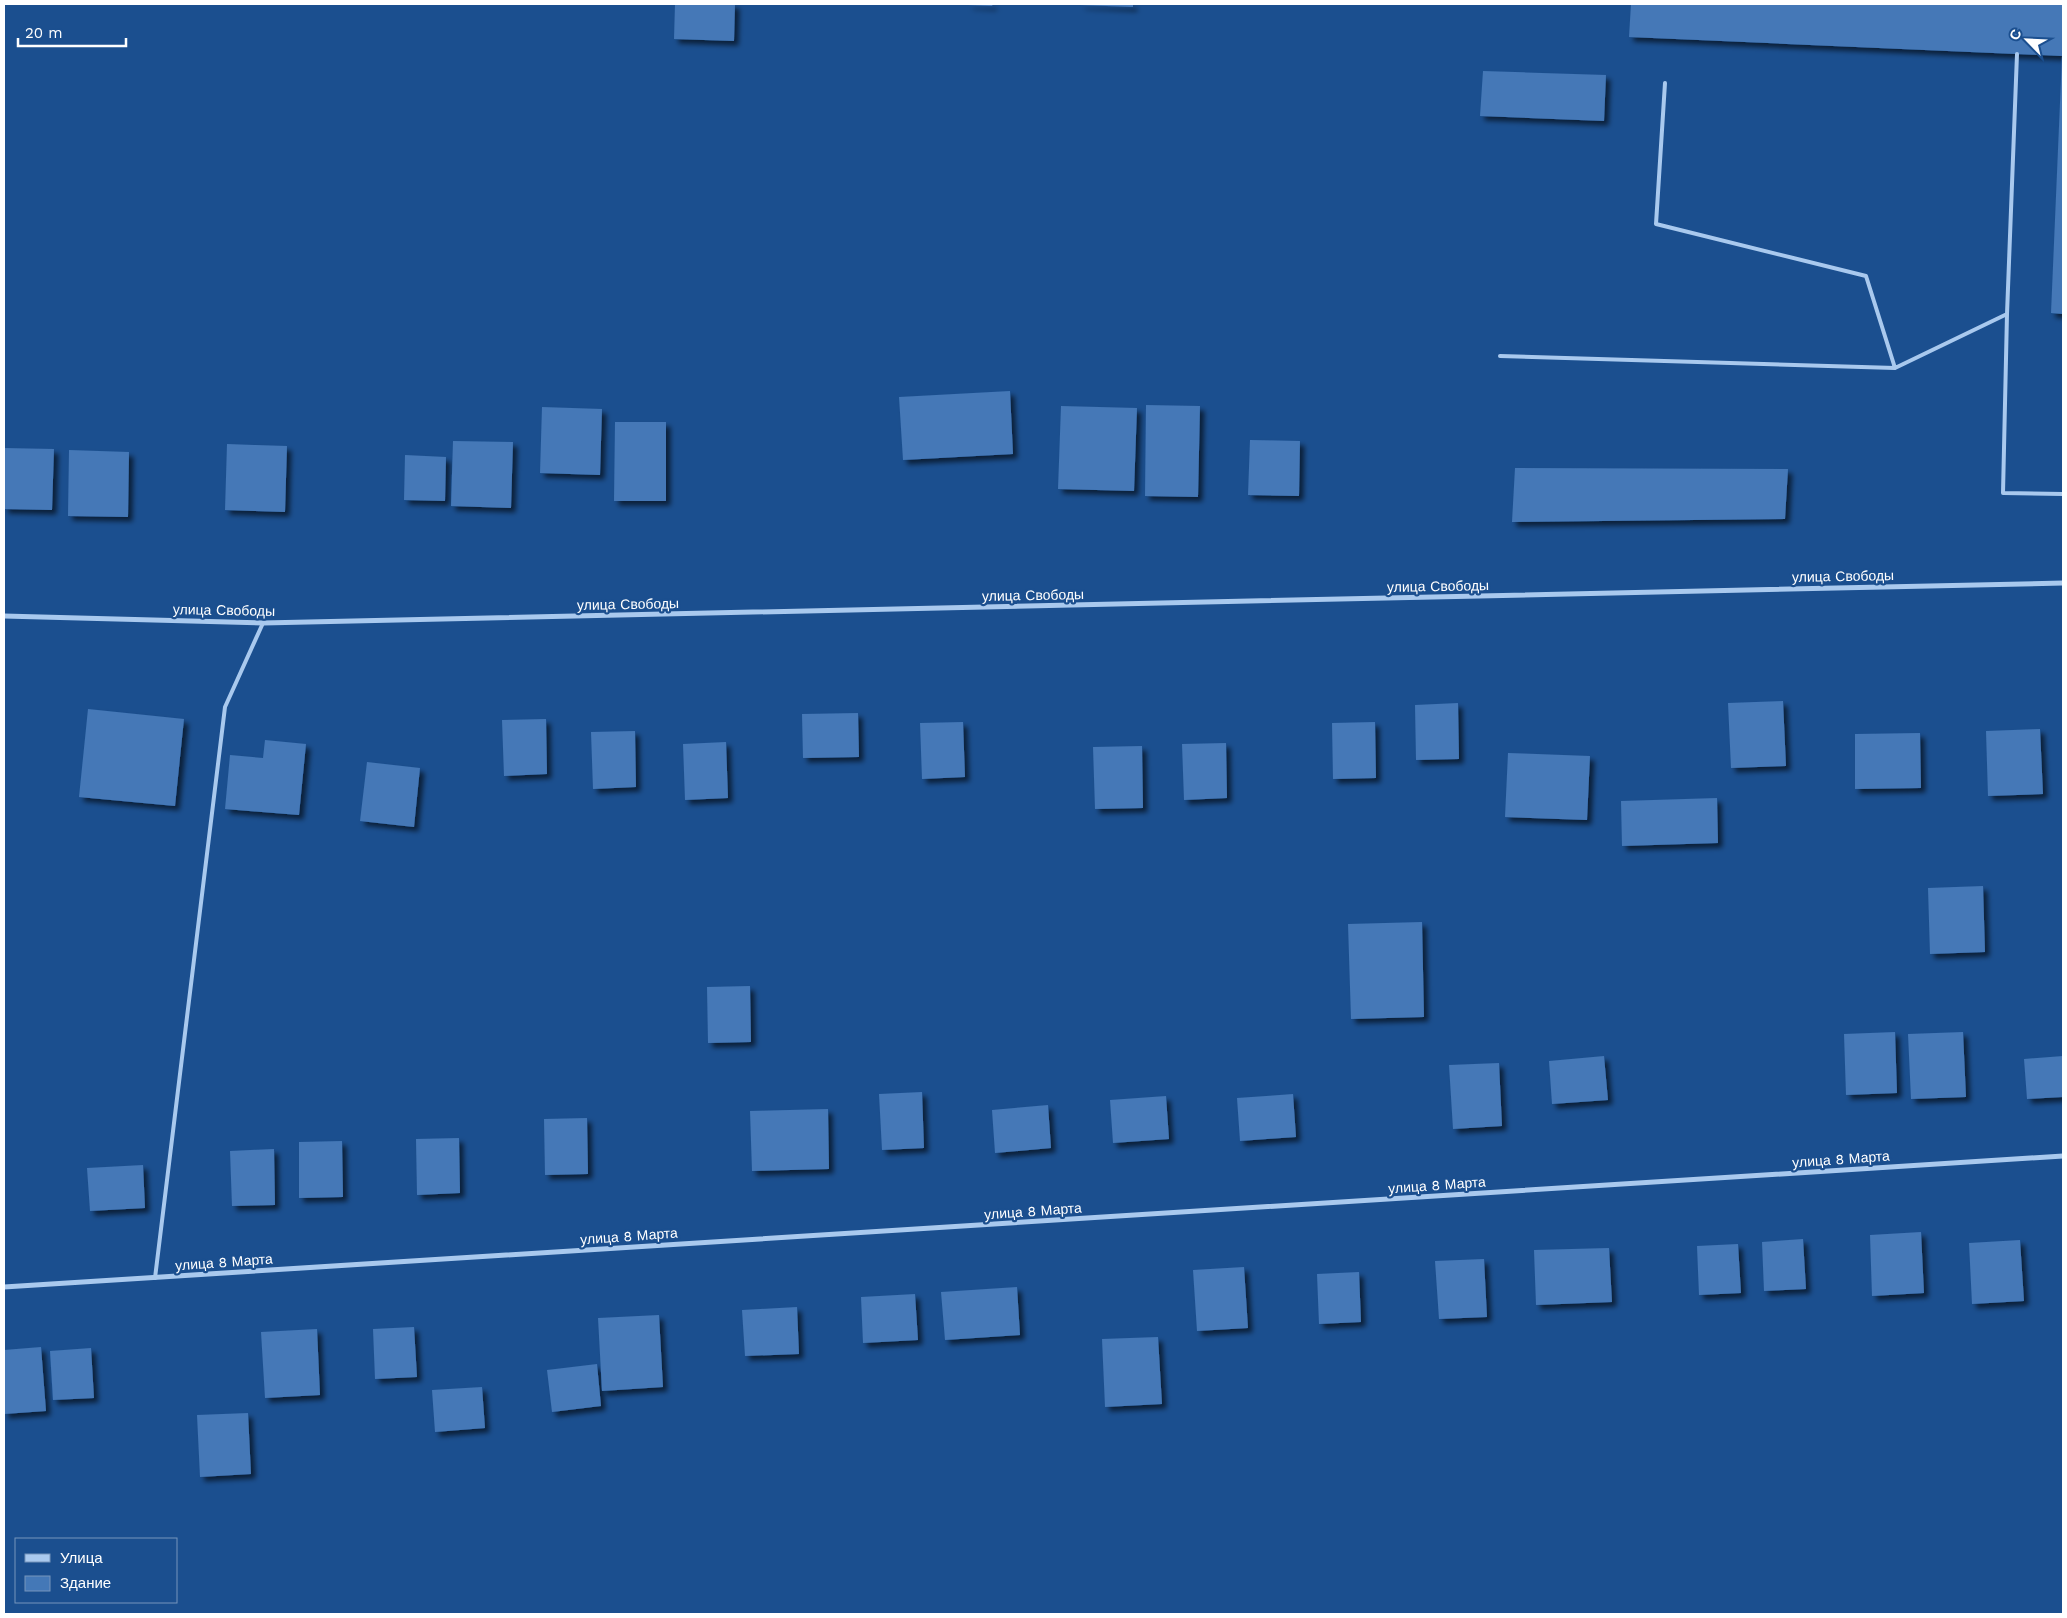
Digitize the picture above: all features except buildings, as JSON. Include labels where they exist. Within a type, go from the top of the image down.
[{"type":"street","name":"улица Свободы","points":[[4,616],[263,623],[2063,583]]},
{"type":"street","name":"улица 8 Марта","points":[[4,1287],[2063,1156]]},
{"type":"lane","points":[[2017,54],[2002,494],[2063,494]]},
{"type":"lane","points":[[1665,83],[1656,224],[1866,276],[1895,368]]},
{"type":"lane","points":[[1500,356],[1895,368],[2007,314]]},
{"type":"lane","points":[[155,1278],[225,707],[263,623]]}]
